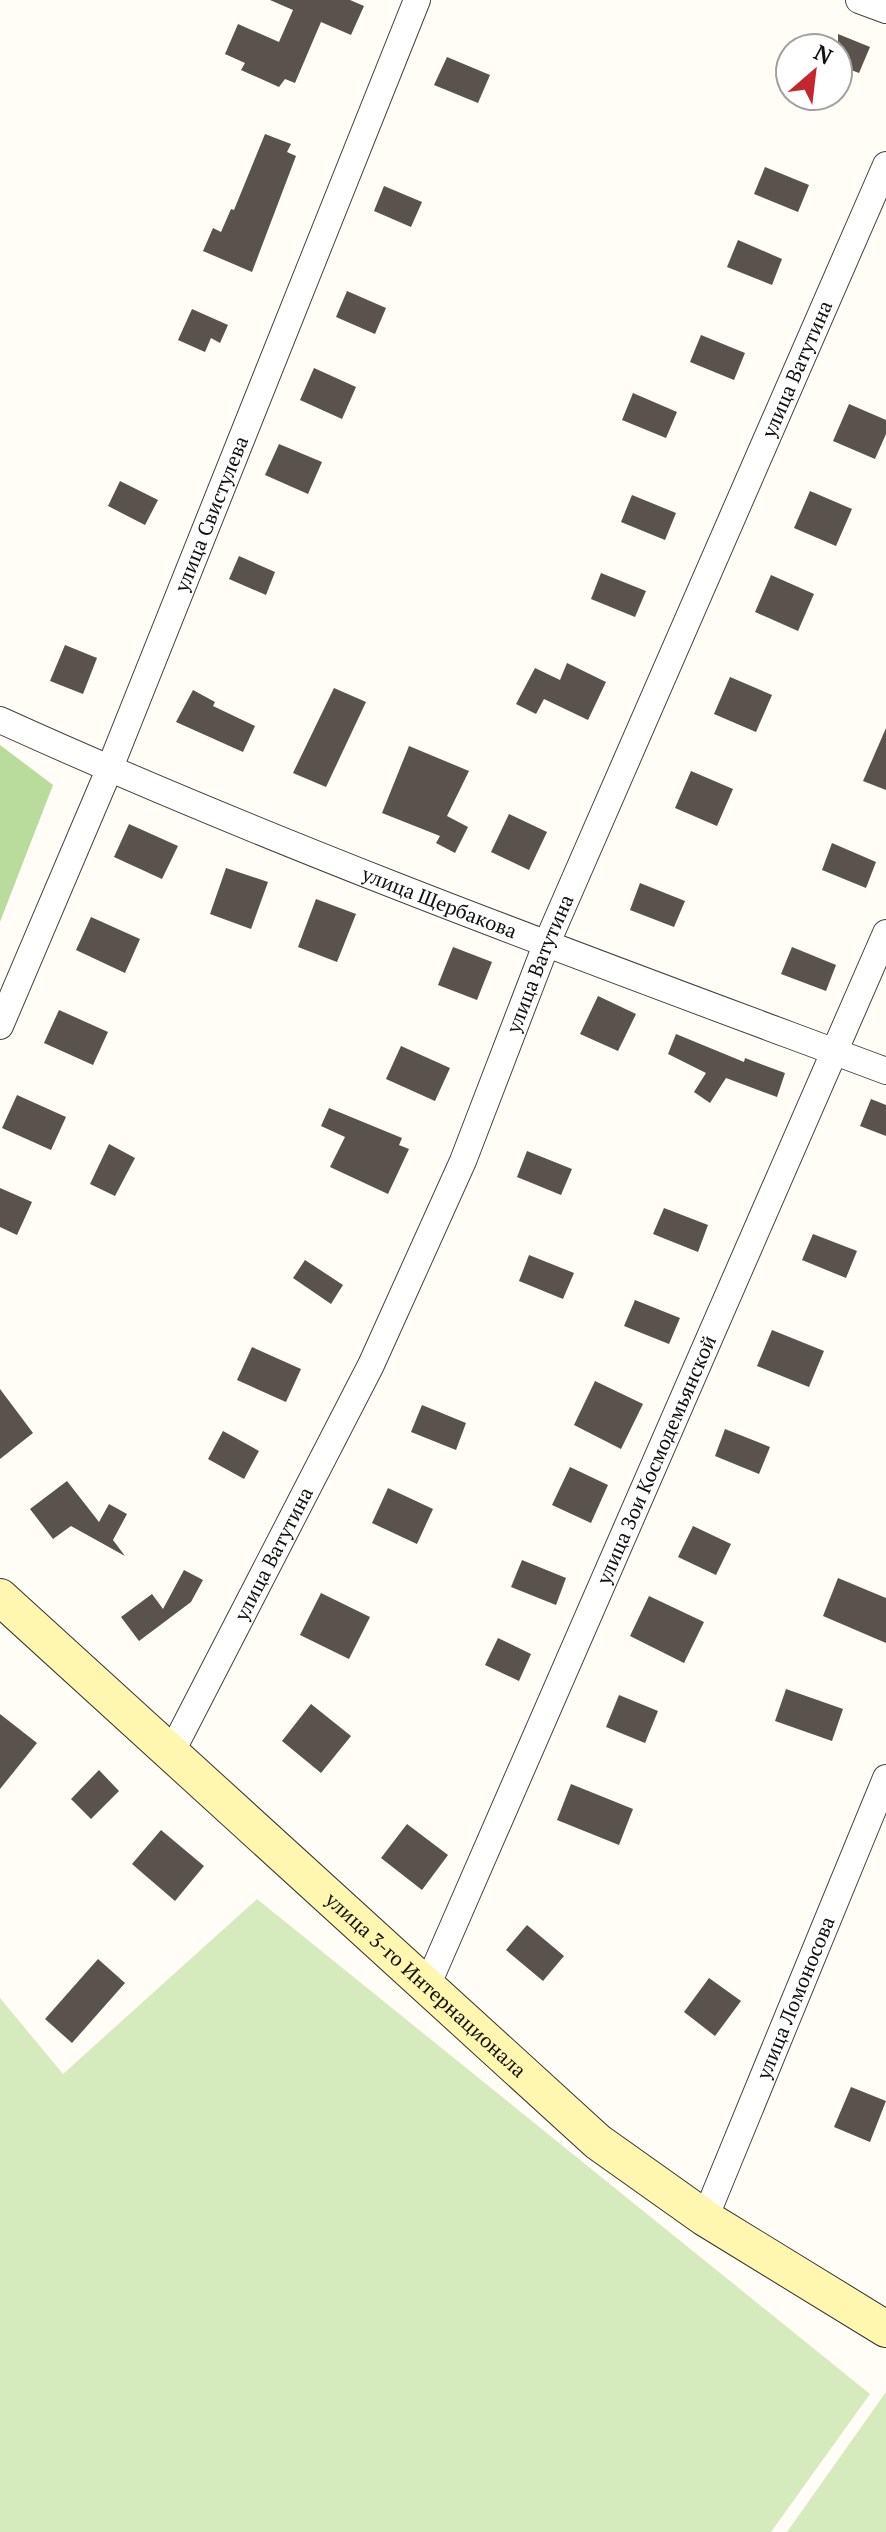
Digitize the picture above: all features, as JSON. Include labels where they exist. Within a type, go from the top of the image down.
[{"type":"main road","name":"улица 3-го Интернационала","points":[[0,1597],[598,2142],[705,2218],[886,2329]]},
{"type":"street","name":"улица Свистулева","points":[[0,1026],[109,770],[417,0]]},
{"type":"street","points":[[859,0],[886,10]]},
{"type":"street","name":"улица Ватутина","points":[[171,1753],[371,1365],[463,1161],[546,945],[886,165]]},
{"type":"street","name":"улица Щербакова","points":[[0,720],[109,770],[546,945],[886,1071]]},
{"type":"street","name":"улица Зои Космодемьянской","points":[[427,1986],[886,933]]},
{"type":"street","name":"улица Ломоносова","points":[[705,2218],[886,1778]]},
{"type":"green space","points":[[0,745],[53,785],[0,922]]},
{"type":"green space","points":[[257,1899],[870,2394],[771,2532],[0,2532],[0,1998],[63,2074]]},
{"type":"green space","points":[[886,2392],[886,2532],[787,2532]]},
{"type":"building","points":[[270,0],[350,0],[364,6],[351,35],[321,22],[295,83],[285,79],[279,87],[241,70],[245,63],[225,54],[238,24],[279,42],[293,10]]},
{"type":"building","points":[[854,40],[870,47],[859,73],[854,71]]},
{"type":"building","points":[[447,57],[490,75],[478,103],[434,85]]},
{"type":"building","points":[[265,134],[291,144],[287,152],[296,156],[252,272],[203,251],[213,228],[221,232],[231,209],[234,210]]},
{"type":"building","points":[[765,167],[809,185],[798,212],[754,194]]},
{"type":"building","points":[[384,186],[422,202],[411,227],[374,211]]},
{"type":"building","points":[[738,240],[782,259],[772,285],[727,267]]},
{"type":"building","points":[[347,291],[386,308],[375,334],[336,317]]},
{"type":"building","points":[[192,309],[228,325],[220,343],[211,338],[205,352],[178,340]]},
{"type":"building","points":[[701,335],[745,353],[734,380],[690,362]]},
{"type":"building","points":[[314,368],[356,387],[342,419],[300,400]]},
{"type":"building","points":[[633,393],[677,412],[666,438],[622,420]]},
{"type":"building","points":[[849,404],[886,420],[886,434],[875,459],[833,441]]},
{"type":"building","points":[[279,444],[322,462],[308,494],[265,475]]},
{"type":"building","points":[[120,481],[158,500],[145,525],[108,506]]},
{"type":"building","points":[[810,491],[852,509],[836,546],[794,528]]},
{"type":"building","points":[[632,495],[676,513],[665,540],[621,522]]},
{"type":"building","points":[[239,556],[275,572],[266,595],[229,579]]},
{"type":"building","points":[[601,573],[646,591],[635,617],[591,599]]},
{"type":"building","points":[[771,575],[814,594],[798,631],[755,612]]},
{"type":"building","points":[[65,645],[97,658],[83,694],[50,681]]},
{"type":"building","points":[[567,663],[606,682],[588,720],[544,699],[536,714],[516,704],[535,668],[560,680]]},
{"type":"building","points":[[730,677],[772,695],[756,732],[714,714]]},
{"type":"building","points":[[334,688],[366,702],[326,787],[293,773]]},
{"type":"building","points":[[193,690],[215,702],[213,706],[255,726],[243,752],[176,722]]},
{"type":"building","points":[[886,728],[886,790],[863,781]]},
{"type":"building","points":[[409,746],[469,771],[447,816],[468,827],[455,853],[436,843],[440,836],[382,813]]},
{"type":"building","points":[[691,771],[733,789],[717,826],[675,808]]},
{"type":"building","points":[[509,814],[547,832],[529,870],[491,852]]},
{"type":"building","points":[[129,824],[178,846],[162,879],[114,857]]},
{"type":"building","points":[[832,843],[876,862],[866,888],[822,870]]},
{"type":"building","points":[[226,868],[268,882],[251,929],[210,914]]},
{"type":"building","points":[[640,883],[685,901],[674,927],[630,910]]},
{"type":"building","points":[[316,899],[356,914],[337,962],[298,947]]},
{"type":"building","points":[[91,917],[140,939],[125,973],[76,950]]},
{"type":"building","points":[[453,947],[492,962],[477,1000],[438,985]]},
{"type":"building","points":[[792,947],[836,965],[826,991],[781,974]]},
{"type":"building","points":[[598,996],[636,1014],[618,1051],[580,1034]]},
{"type":"building","points":[[59,1010],[108,1032],[93,1065],[44,1043]]},
{"type":"building","points":[[676,1034],[744,1062],[745,1058],[785,1073],[777,1097],[726,1078],[710,1103],[694,1092],[706,1073],[668,1054]]},
{"type":"building","points":[[401,1046],[450,1068],[435,1101],[386,1079]]},
{"type":"building","points":[[17,1095],[66,1117],[51,1150],[2,1128]]},
{"type":"building","points":[[871,1099],[886,1105],[886,1136],[860,1126]]},
{"type":"building","points":[[329,1108],[402,1138],[399,1145],[409,1149],[388,1194],[330,1167],[345,1137],[321,1126]]},
{"type":"building","points":[[109,1144],[135,1158],[115,1196],[90,1184]]},
{"type":"building","points":[[527,1151],[572,1169],[561,1195],[517,1177]]},
{"type":"building","points":[[0,1188],[32,1202],[17,1235],[0,1227]]},
{"type":"building","points":[[664,1208],[708,1225],[698,1252],[653,1234]]},
{"type":"building","points":[[813,1234],[857,1251],[846,1278],[802,1260]]},
{"type":"building","points":[[529,1255],[574,1273],[563,1299],[519,1281]]},
{"type":"building","points":[[305,1260],[343,1285],[331,1304],[293,1278]]},
{"type":"building","points":[[635,1300],[680,1318],[669,1344],[624,1326]]},
{"type":"building","points":[[772,1330],[824,1351],[809,1387],[757,1366]]},
{"type":"building","points":[[252,1347],[301,1369],[286,1402],[237,1380]]},
{"type":"building","points":[[595,1381],[643,1404],[621,1449],[574,1425]]},
{"type":"building","points":[[0,1389],[33,1433],[0,1459]]},
{"type":"building","points":[[422,1405],[466,1423],[456,1450],[411,1432]]},
{"type":"building","points":[[725,1429],[770,1447],[759,1474],[715,1456]]},
{"type":"building","points":[[223,1431],[259,1451],[244,1479],[208,1459]]},
{"type":"building","points":[[570,1467],[608,1485],[591,1523],[552,1505]]},
{"type":"building","points":[[67,1481],[99,1522],[109,1504],[127,1514],[113,1540],[125,1556],[71,1526],[53,1539],[30,1509]]},
{"type":"building","points":[[388,1488],[433,1509],[417,1544],[372,1523]]},
{"type":"building","points":[[693,1526],[731,1544],[716,1575],[678,1557]]},
{"type":"building","points":[[522,1560],[566,1578],[556,1605],[511,1587]]},
{"type":"building","points":[[184,1570],[203,1580],[191,1602],[139,1641],[121,1617],[152,1594],[163,1609]]},
{"type":"building","points":[[838,1578],[886,1598],[886,1643],[823,1616]]},
{"type":"building","points":[[321,1593],[370,1617],[349,1659],[300,1635]]},
{"type":"building","points":[[649,1596],[704,1622],[684,1663],[630,1636]]},
{"type":"building","points":[[498,1638],[531,1654],[519,1681],[485,1665]]},
{"type":"building","points":[[786,1689],[843,1709],[832,1741],[775,1721]]},
{"type":"building","points":[[619,1695],[658,1711],[645,1743],[606,1727]]},
{"type":"building","points":[[311,1704],[351,1736],[321,1773],[282,1741]]},
{"type":"building","points":[[0,1714],[37,1743],[0,1789]]},
{"type":"building","points":[[99,1770],[119,1791],[91,1819],[71,1799]]},
{"type":"building","points":[[571,1784],[633,1809],[619,1845],[557,1820]]},
{"type":"building","points":[[407,1824],[448,1855],[422,1890],[381,1858]]},
{"type":"building","points":[[161,1830],[204,1866],[175,1901],[132,1864]]},
{"type":"building","points":[[527,1925],[564,1956],[543,1981],[506,1950]]},
{"type":"building","points":[[98,1959],[125,1983],[72,2043],[45,2019]]},
{"type":"building","points":[[709,1978],[741,2001],[715,2036],[684,2012]]},
{"type":"building","points":[[851,2087],[886,2101],[870,2142],[834,2127]]}]
